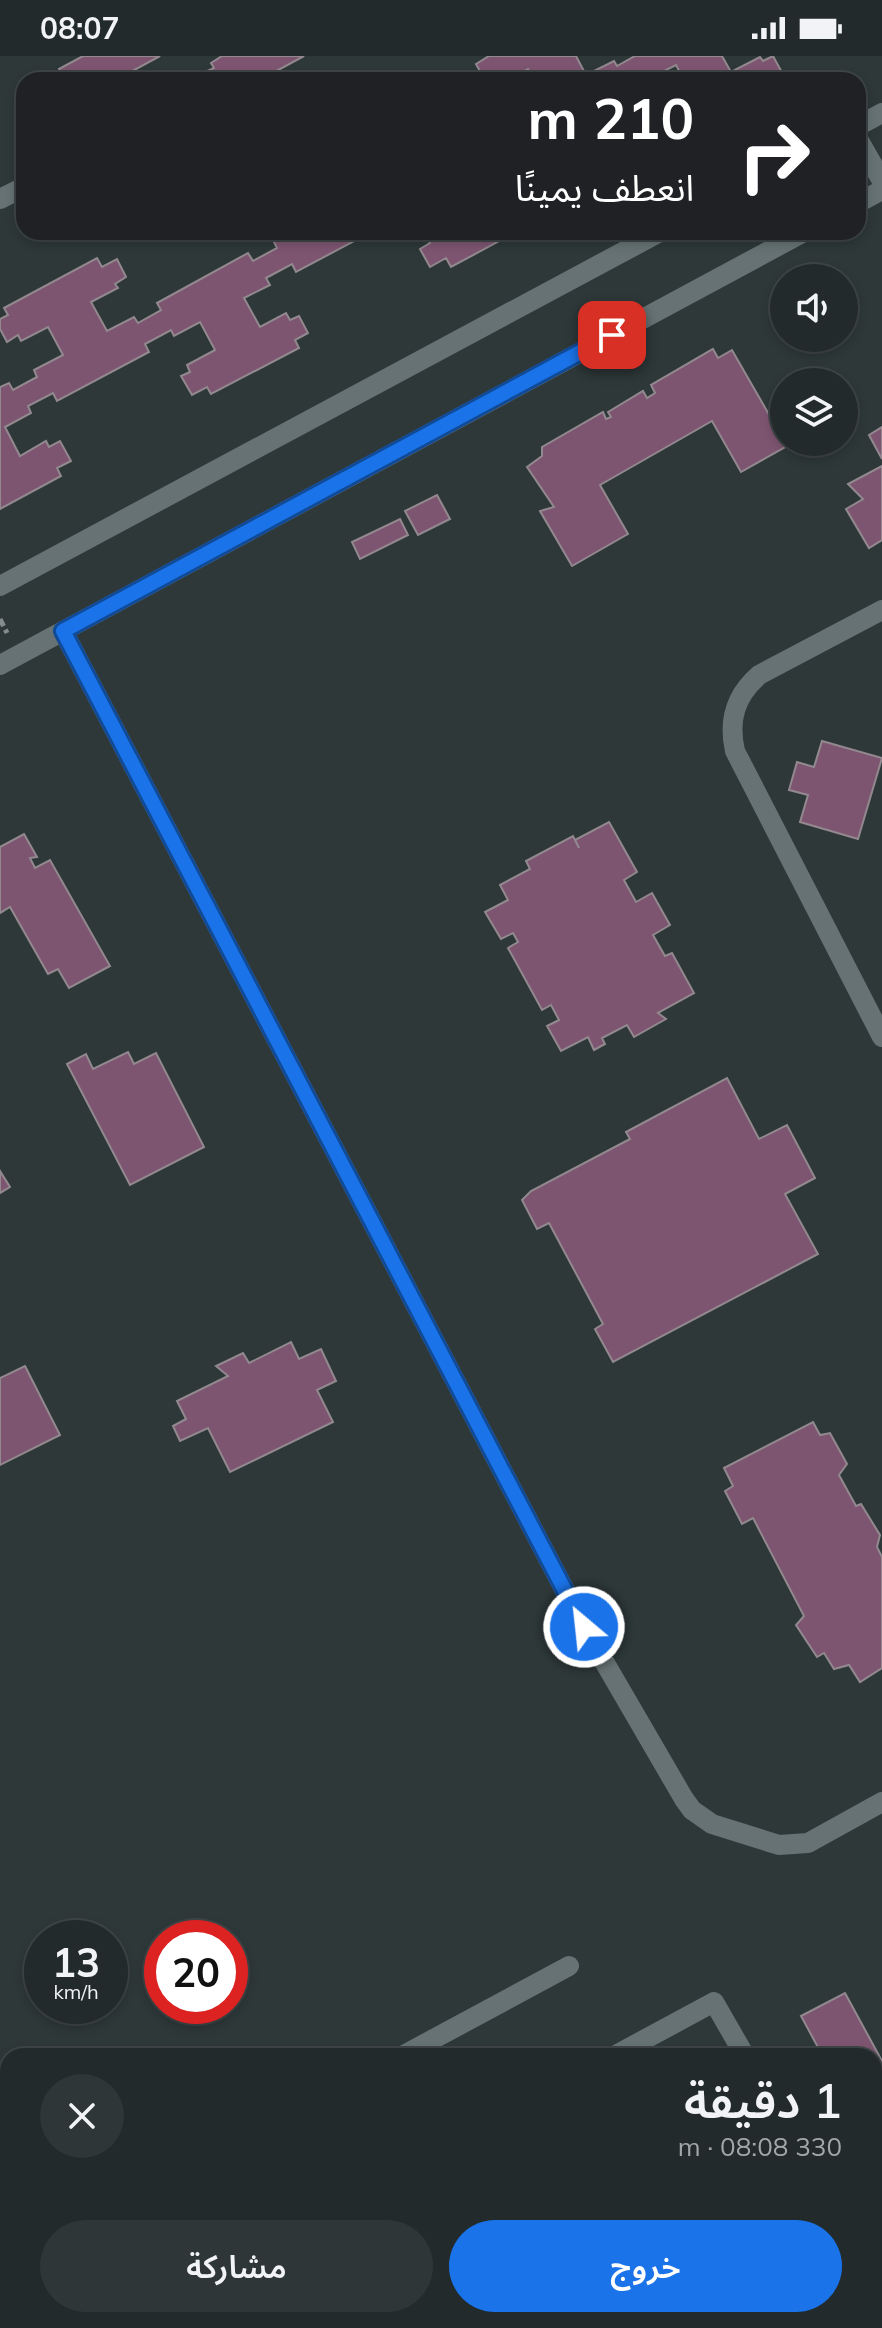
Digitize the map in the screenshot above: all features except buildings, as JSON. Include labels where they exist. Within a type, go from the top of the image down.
[{"type":"lane","points":[[866,153],[882,181]]},
{"type":"lane","points":[[0,586],[645,240]]},
{"type":"lane","points":[[0,665],[789,240]]},
{"type":"lane","points":[[882,610],[759,675],[746,686],[737,702],[731,735],[735,751],[882,1037]]},
{"type":"lane","points":[[63,631],[584,1627],[684,1799],[692,1810],[712,1824],[779,1845],[808,1843],[882,1802]]},
{"type":"lane","points":[[417,2048],[569,1966]]},
{"type":"lane","points":[[629,2048],[714,2002],[740,2048]]},
{"type":"route","points":[[584,1627],[63,631],[612,335]]}]
